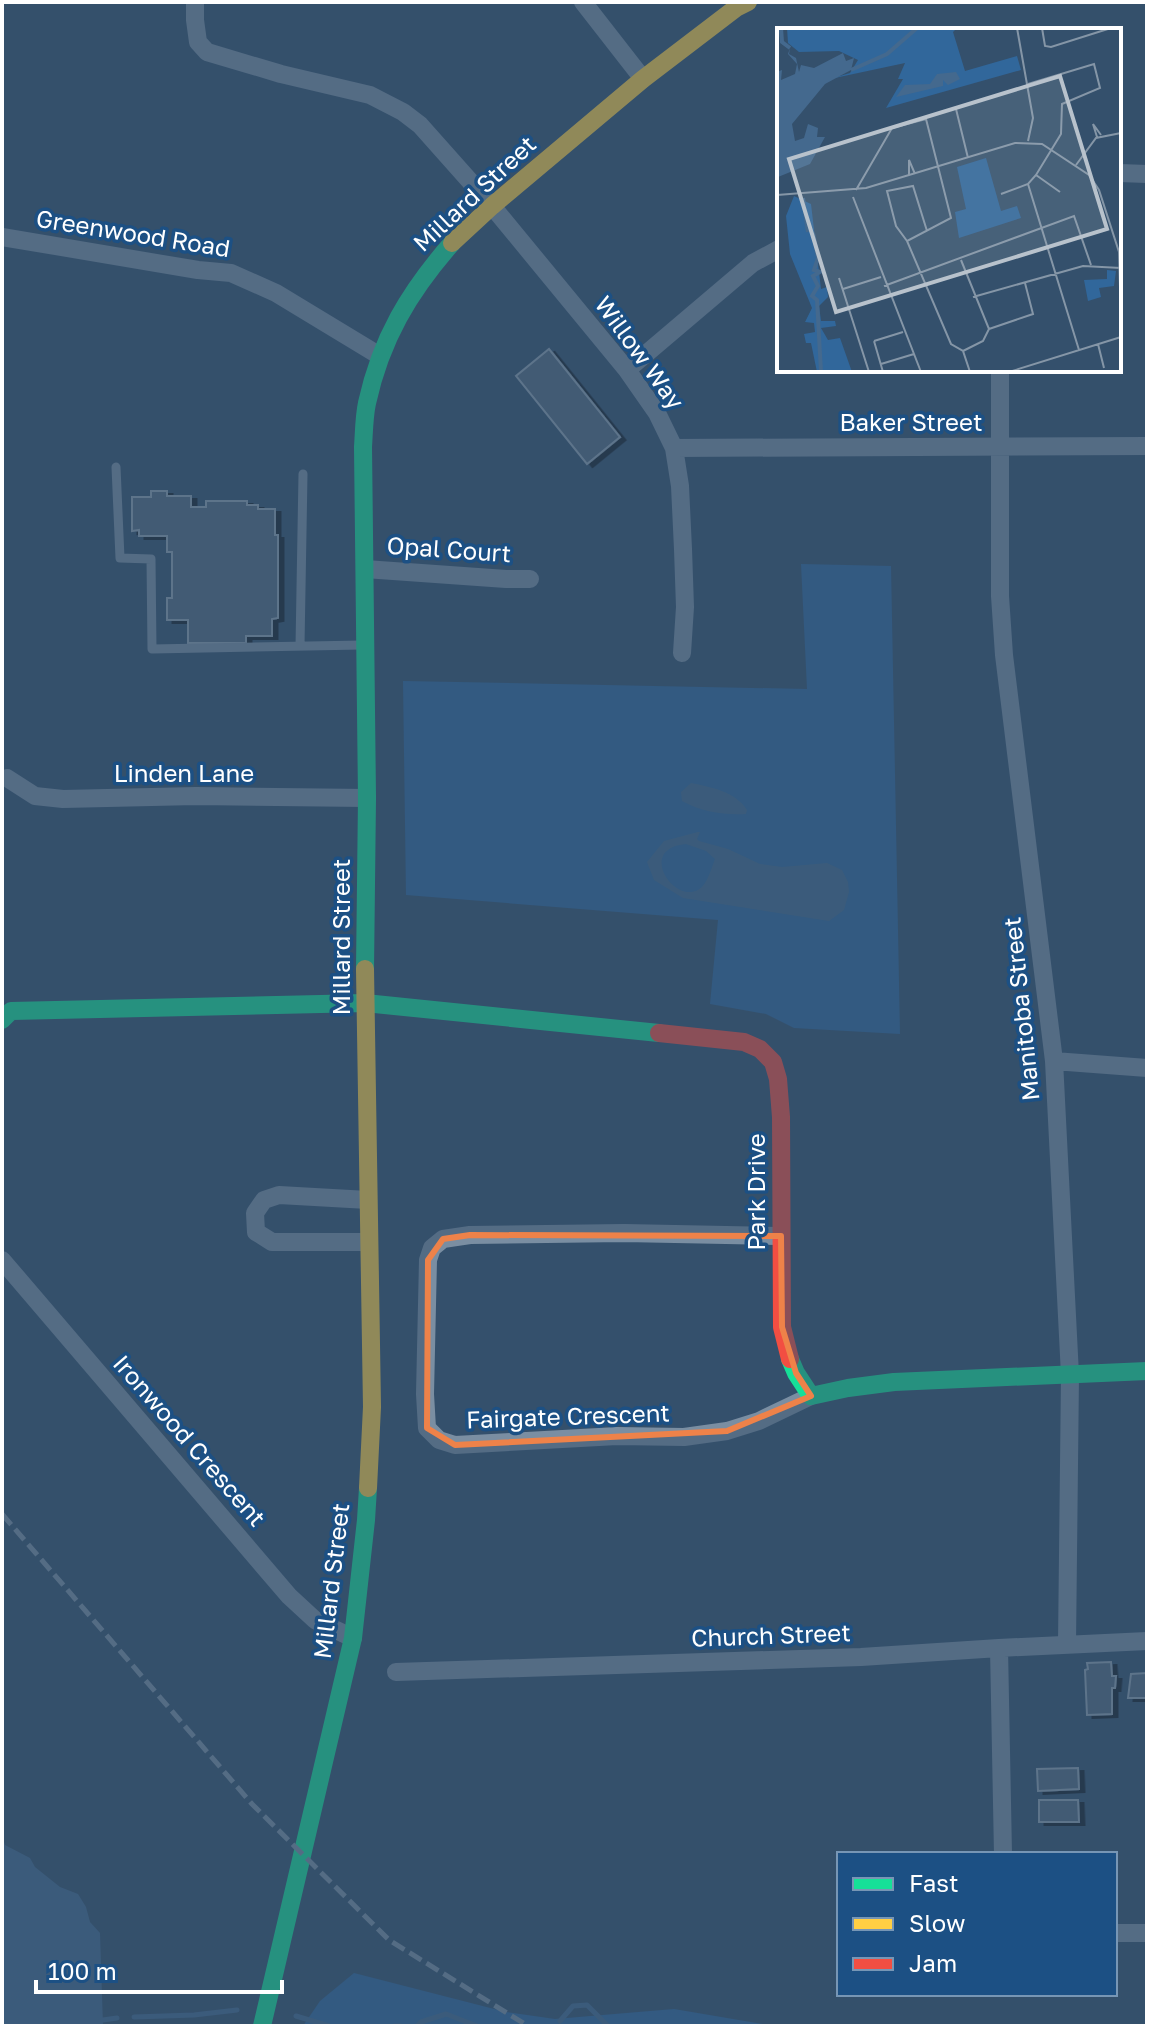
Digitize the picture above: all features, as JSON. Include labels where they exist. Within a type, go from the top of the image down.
[{"type":"street","name":"Willow Way","points":[[195,2],[198,42],[207,52],[370,95],[403,112],[420,125],[492,206],[627,370],[657,413],[674,448],[680,486],[683,549],[685,607],[682,653]]},
{"type":"street","points":[[583,2],[643,79]]},
{"type":"street","name":"Millard Street","points":[[262,2026],[353,1638],[366,1520],[371,1434],[365,1003],[367,798],[363,447],[366,406],[380,356],[406,302],[458,236],[643,79],[748,2]]},
{"type":"street","points":[[1121,173],[1147,174]]},
{"type":"street","name":"Greenwood Road","points":[[2,237],[231,273],[276,293],[380,356]]},
{"type":"street","points":[[627,370],[753,263],[777,250]]},
{"type":"street","name":"Manitoba Street","points":[[1000,372],[1000,596],[1004,655],[1054,1061],[1070,1375],[1067,1644]]},
{"type":"street","name":"Baker Street","points":[[674,448],[1147,446]]},
{"type":"street","name":"Opal Court","points":[[365,569],[530,579]]},
{"type":"street","name":"Linden Lane","points":[[7,778],[35,796],[63,799],[196,796],[367,798]]},
{"type":"street","points":[[2,1020],[11,1011],[365,1003]]},
{"type":"street","name":"Park Drive","points":[[365,1003],[744,1042],[760,1049],[773,1062],[778,1079],[782,1327],[787,1352],[811,1396]]},
{"type":"street","points":[[1054,1061],[1147,1068]]},
{"type":"street","points":[[368,1200],[279,1195],[264,1200],[255,1213],[256,1232],[272,1242],[369,1242]]},
{"type":"street","name":"Fairgate Crescent","points":[[781,1236],[624,1233],[470,1235],[443,1239],[432,1248],[428,1260],[427,1428],[439,1440],[455,1445],[617,1436],[684,1437],[727,1431],[759,1421],[811,1396]]},
{"type":"street","name":"Ironwood Crescent","points":[[2,1260],[289,1596],[315,1620],[353,1638]]},
{"type":"street","points":[[811,1396],[894,1382],[1147,1371]]},
{"type":"street","name":"Church Street","points":[[396,1672],[861,1657],[1147,1641]]},
{"type":"street","points":[[999,1648],[1003,1852]]},
{"type":"street","points":[[1117,1933],[1147,1933]]},
{"type":"lane","points":[[116,467],[120,558],[151,559],[152,649],[365,645]]},
{"type":"lane","points":[[300,646],[303,474]]},
{"type":"highlighted area","points":[[470,1235],[781,1236],[782,1327],[796,1373],[811,1396],[727,1431],[455,1445],[427,1428],[428,1260],[443,1239]]},
{"type":"shaded area","points":[[801,564],[891,566],[900,1034],[794,1028],[766,1014],[710,1004],[718,920],[406,895],[403,681],[807,689]]},
{"type":"shaded area","points":[[691,783],[730,795],[742,804],[747,810],[746,814],[713,812],[682,801],[681,792]]},
{"type":"shaded area","points":[[700,832],[699,841],[728,849],[760,864],[782,867],[827,863],[842,870],[848,882],[849,892],[844,910],[829,921],[683,898],[654,880],[647,862],[664,841]],"holes":[[[686,844],[706,851],[715,859],[705,883],[696,891],[685,892],[667,878],[662,867],[663,857],[670,848]]]},
{"type":"shaded area","points":[[2,1836],[5,1845],[30,1858],[35,1867],[60,1887],[78,1894],[90,1922],[100,1933],[103,2026],[2,2026]]},
{"type":"shaded area","points":[[354,1973],[506,2012],[555,2019],[674,2009],[775,2026],[303,2026],[320,2001]]},
{"type":"building","points":[[549,349],[620,437],[587,464],[516,376]]},
{"type":"building","points":[[151,491],[167,491],[167,496],[191,496],[191,507],[206,507],[206,501],[247,501],[247,505],[258,505],[258,509],[275,509],[278,618],[272,619],[272,636],[246,636],[246,643],[188,643],[188,620],[167,620],[167,598],[172,598],[172,552],[167,552],[167,536],[139,536],[139,530],[132,531],[132,497],[151,497]]},
{"type":"building","points":[[1111,1662],[1112,1676],[1116,1676],[1115,1688],[1112,1688],[1112,1714],[1087,1715],[1087,1663]]},
{"type":"building","points":[[1147,1673],[1147,1698],[1128,1698],[1131,1674]]},
{"type":"building","points":[[1078,1768],[1079,1789],[1038,1791],[1037,1769]]},
{"type":"building","points":[[1039,1800],[1078,1800],[1079,1822],[1039,1822]]},
{"type":"waterway","points":[[560,2021],[573,2006],[587,2005],[608,2026]]},
{"type":"waterway","points":[[134,2017],[237,2010]]},
{"type":"waterway","points":[[417,2026],[446,2014],[477,2026]]},
{"type":"waterway","points":[[296,2016],[329,2026]]},
{"type":"waterway","points":[[103,2020],[117,2018]]},
{"type":"waterway","points":[[394,2026],[401,2026]]},
{"type":"railway","points":[[2,1514],[252,1804],[389,1940],[528,2026]]},
{"type":"traffic: fast","points":[[365,969],[365,414],[380,358],[399,317],[452,243]]},
{"type":"traffic: fast","points":[[2,1020],[11,1011],[365,1003],[659,1033]]},
{"type":"traffic: fast","points":[[790,1359],[811,1396],[894,1382],[1147,1371]]},
{"type":"traffic: fast","points":[[262,2026],[353,1638],[368,1488]]},
{"type":"traffic: slow","points":[[452,243],[643,79],[748,2]]},
{"type":"traffic: slow","points":[[365,969],[372,1407],[368,1488]]},
{"type":"traffic: jam","points":[[659,1033],[744,1042],[760,1049],[773,1062],[778,1079],[781,1117],[782,1327],[790,1359]]}]
